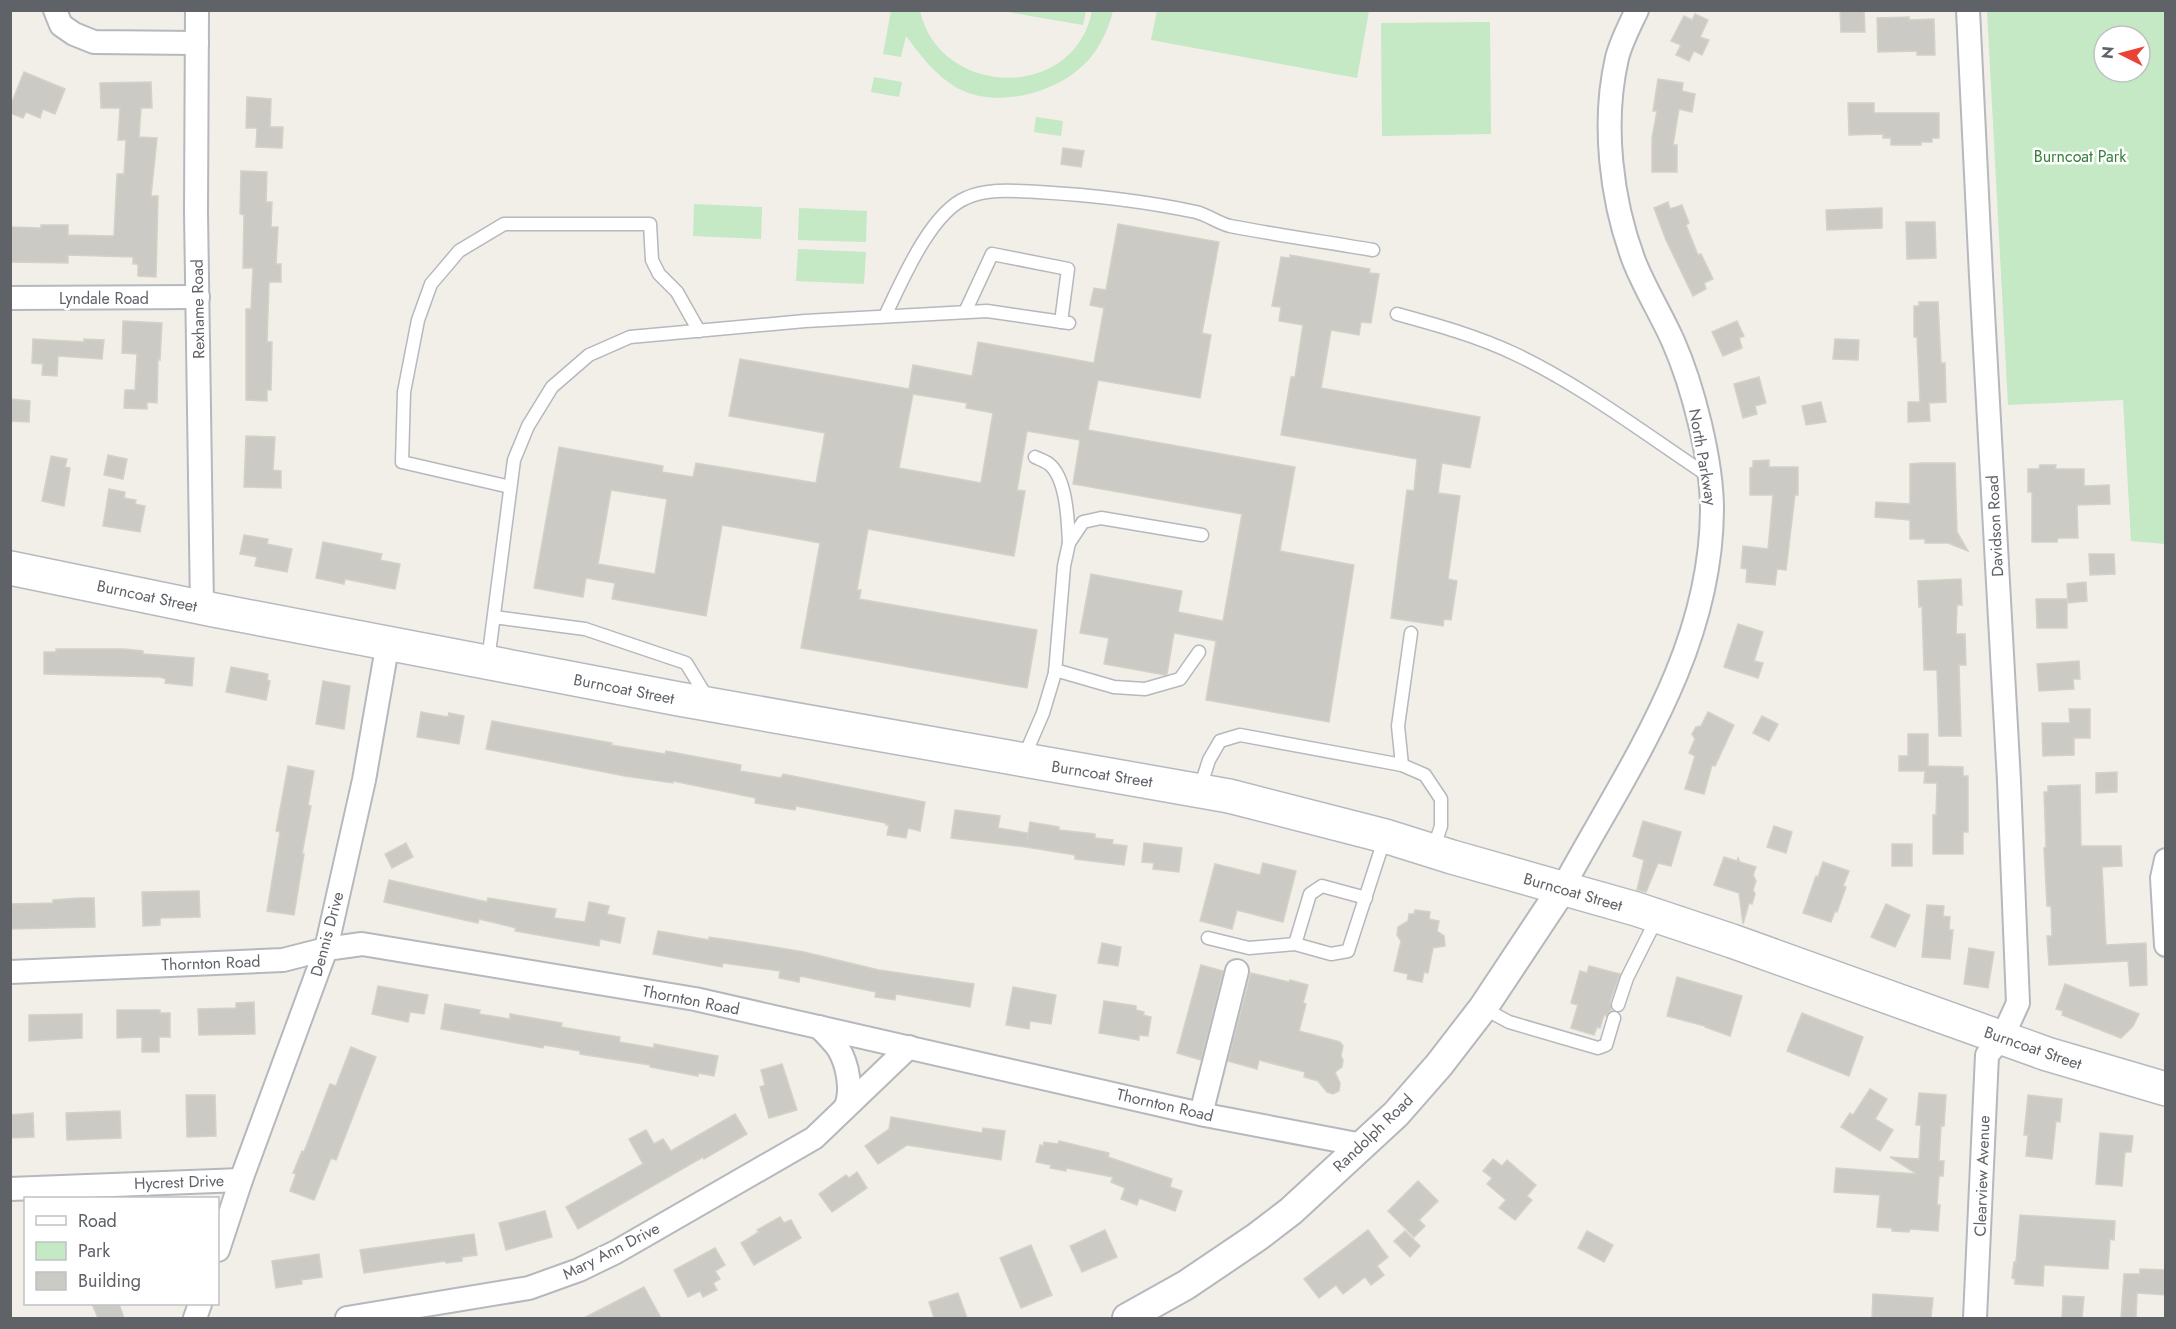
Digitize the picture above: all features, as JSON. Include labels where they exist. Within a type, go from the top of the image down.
[{"type":"main road","name":"Burncoat Street","points":[[10,568],[712,705],[1240,799],[1385,836],[1658,917],[1743,945],[2047,1054],[2166,1089]]},
{"type":"street","points":[[55,10],[61,25],[74,34],[94,42],[197,43]]},
{"type":"street","name":"Rexhame Road","points":[[197,10],[196,212],[202,607]]},
{"type":"street","name":"North Parkway","points":[[1562,889],[1657,717],[1688,647],[1701,607],[1710,545],[1712,509],[1710,477],[1703,436],[1679,358],[1663,319],[1635,263],[1618,209],[1613,184],[1611,126],[1617,57],[1637,10]]},
{"type":"street","name":"Davidson Road","points":[[1968,10],[2018,992],[2018,1003],[2002,1038]]},
{"type":"street","name":"Lyndale Road","points":[[10,298],[198,297]]},
{"type":"street","name":"Dennis Drive","points":[[219,1247],[241,1180],[326,949],[364,780],[388,642]]},
{"type":"street","points":[[2166,860],[2162,878],[2166,945]]},
{"type":"street","name":"Randolph Road","points":[[1127,1318],[1186,1285],[1257,1237],[1291,1211],[1396,1114],[1483,1008],[1562,889]]},
{"type":"street","name":"Thornton Road","points":[[10,972],[283,960],[326,949],[362,944],[695,999],[1201,1114],[1362,1145]]},
{"type":"street","points":[[1201,1114],[1237,971]]},
{"type":"street","points":[[819,1026],[838,1047],[845,1063],[849,1101],[845,1108]]},
{"type":"street","name":"Clearview Avenue","points":[[1975,1318],[1987,1055],[2002,1038]]},
{"type":"street","name":"Mary Ann Drive","points":[[346,1318],[529,1288],[579,1270],[616,1252],[814,1138],[909,1047]]},
{"type":"street","name":"Hycrest Drive","points":[[10,1189],[241,1180]]},
{"type":"lane","points":[[885,316],[915,256],[933,227],[950,208],[965,198],[1006,190],[1094,195],[1199,213],[1226,225],[1373,250]]},
{"type":"lane","points":[[510,488],[402,462],[404,392],[418,320],[431,284],[459,251],[504,224],[650,224],[652,260],[659,274],[677,292],[699,331]]},
{"type":"lane","points":[[488,662],[514,460],[528,426],[552,387],[589,355],[630,337],[885,316],[987,311],[1065,322],[1068,269],[992,255],[965,312]]},
{"type":"lane","points":[[1397,314],[1459,332],[1515,354],[1575,387],[1710,477]]},
{"type":"lane","points":[[1022,761],[1043,713],[1055,670],[1064,566],[1069,543],[1068,506],[1057,475],[1050,465],[1035,458]]},
{"type":"lane","points":[[1069,543],[1083,522],[1101,518],[1203,535]]},
{"type":"lane","points":[[494,617],[585,629],[686,663],[712,705]]},
{"type":"lane","points":[[1402,765],[1398,726],[1411,633]]},
{"type":"lane","points":[[1055,670],[1114,687],[1145,689],[1180,680],[1199,652]]},
{"type":"lane","points":[[1199,791],[1209,760],[1220,741],[1240,735],[1402,765],[1425,775],[1441,799],[1441,826],[1433,851]]},
{"type":"lane","points":[[1208,938],[1249,948],[1295,944],[1331,954],[1348,951],[1385,836]]},
{"type":"lane","points":[[1295,944],[1310,894],[1322,886],[1366,898]]},
{"type":"lane","points":[[1618,1005],[1627,978],[1658,917]]},
{"type":"lane","points":[[1483,1008],[1509,1022],[1599,1048],[1606,1045],[1614,1018]]},
{"type":"green space","points":[[1157,10],[1369,11],[1357,78],[1151,40]]},
{"type":"green space","points":[[891,11],[920,11],[932,40],[953,60],[978,73],[1007,78],[1035,74],[1060,62],[1080,41],[1092,11],[1113,11],[1106,32],[1094,53],[1067,78],[1032,93],[993,98],[974,95],[949,83],[929,65],[906,36],[901,57],[883,54]]},
{"type":"green space","points":[[1002,11],[1086,11],[1083,25]]},
{"type":"green space","name":"Burncoat Park","points":[[1987,11],[2165,11],[2165,544],[2131,541],[2123,400],[2008,405]]},
{"type":"green space","points":[[1490,22],[1491,134],[1382,136],[1381,23]]},
{"type":"green space","points":[[874,77],[902,82],[899,97],[871,92]]},
{"type":"green space","points":[[1036,117],[1063,121],[1061,136],[1034,132]]},
{"type":"green space","points":[[694,204],[762,207],[761,239],[693,236]]},
{"type":"green space","points":[[799,208],[867,211],[866,242],[798,240]]},
{"type":"green space","points":[[798,249],[866,252],[864,284],[796,281]]},
{"type":"building","points":[[1840,10],[1864,10],[1865,32],[1841,32]]},
{"type":"building","points":[[1695,14],[1708,20],[1700,37],[1709,40],[1702,55],[1694,51],[1689,61],[1676,55],[1681,45],[1671,41],[1684,16],[1692,20]]},
{"type":"building","points":[[1909,17],[1909,20],[1934,19],[1935,55],[1917,55],[1917,51],[1878,52],[1877,18]]},
{"type":"building","points":[[24,72],[65,89],[55,114],[43,109],[40,118],[26,112],[23,118],[10,113],[10,107]]},
{"type":"building","points":[[1658,79],[1683,83],[1682,91],[1695,94],[1692,112],[1679,109],[1673,145],[1677,145],[1677,172],[1652,172],[1652,138],[1657,111],[1653,111]]},
{"type":"building","points":[[151,82],[152,108],[141,108],[139,137],[157,138],[151,196],[158,196],[156,277],[138,276],[138,264],[133,264],[133,257],[68,255],[68,263],[10,262],[10,227],[41,228],[41,225],[68,225],[68,235],[114,236],[117,174],[124,174],[126,140],[118,140],[120,108],[101,108],[100,83]]},
{"type":"building","points":[[247,97],[271,99],[270,127],[283,127],[282,148],[256,147],[257,128],[246,128]]},
{"type":"building","points":[[1848,103],[1874,103],[1874,113],[1939,113],[1939,138],[1932,138],[1932,142],[1921,142],[1921,145],[1891,145],[1891,138],[1883,138],[1883,134],[1849,135]]},
{"type":"building","points":[[1063,148],[1084,151],[1081,167],[1061,164]]},
{"type":"building","points":[[241,171],[267,172],[266,202],[272,202],[271,227],[278,227],[276,264],[281,264],[281,282],[269,282],[267,342],[272,342],[271,390],[267,390],[267,401],[246,400],[246,309],[251,309],[253,268],[243,268],[244,215],[240,214]]},
{"type":"building","points":[[1668,202],[1670,209],[1682,205],[1689,223],[1686,225],[1698,255],[1701,254],[1713,279],[1704,283],[1706,289],[1693,296],[1666,240],[1654,208]]},
{"type":"building","points":[[1882,208],[1882,228],[1827,230],[1826,210]]},
{"type":"building","points":[[1906,222],[1935,222],[1936,258],[1907,259]]},
{"type":"building","points":[[1118,224],[1219,242],[1202,333],[1211,335],[1200,398],[1098,380],[1088,430],[1295,467],[1280,551],[1354,565],[1329,722],[1206,700],[1216,641],[1174,633],[1165,675],[1104,664],[1109,638],[1080,633],[1091,574],[1182,591],[1178,612],[1223,621],[1242,514],[1073,484],[1080,440],[1027,431],[1017,490],[1025,491],[1014,556],[868,529],[857,590],[861,590],[859,599],[1037,630],[1027,688],[801,648],[820,543],[722,525],[706,616],[612,599],[615,583],[586,578],[583,597],[534,588],[559,447],[663,466],[662,472],[693,477],[696,463],[816,483],[825,433],[729,416],[740,359],[909,389],[913,365],[972,376],[978,342],[1094,363],[1104,308],[1090,305],[1094,288],[1106,290]],"holes":[[[913,394],[967,403],[966,408],[993,413],[981,483],[899,468]],[[611,490],[667,499],[655,574],[598,564]]]},
{"type":"building","points":[[1290,255],[1370,269],[1369,273],[1379,274],[1371,323],[1361,322],[1359,335],[1331,330],[1321,388],[1480,417],[1470,468],[1442,463],[1438,493],[1460,496],[1448,579],[1457,581],[1451,620],[1444,619],[1443,626],[1391,618],[1407,490],[1414,491],[1417,459],[1281,435],[1291,377],[1295,377],[1303,325],[1279,321],[1281,307],[1272,306],[1281,257],[1290,258]]},
{"type":"building","points":[[1919,302],[1938,302],[1941,363],[1945,363],[1946,402],[1929,403],[1930,421],[1908,422],[1908,402],[1920,402],[1917,337],[1914,337],[1914,306],[1919,306]]},
{"type":"building","points":[[123,321],[162,323],[157,403],[147,402],[147,409],[124,408],[125,390],[135,390],[137,354],[122,353]]},
{"type":"building","points":[[1737,321],[1744,336],[1739,338],[1742,348],[1723,356],[1712,332]]},
{"type":"building","points":[[33,339],[84,342],[84,339],[104,340],[102,359],[58,356],[57,376],[42,375],[43,364],[32,363]]},
{"type":"building","points":[[1835,339],[1859,340],[1858,360],[1833,359]]},
{"type":"building","points":[[1759,377],[1766,403],[1755,406],[1757,414],[1743,418],[1734,384]]},
{"type":"building","points":[[10,399],[30,401],[29,422],[10,421]]},
{"type":"building","points":[[1821,402],[1826,422],[1806,425],[1802,406]]},
{"type":"building","points":[[246,436],[275,437],[273,470],[281,471],[281,488],[244,487]]},
{"type":"building","points":[[108,455],[127,459],[123,479],[104,475]]},
{"type":"building","points":[[51,456],[67,459],[65,467],[70,468],[64,506],[42,501]]},
{"type":"building","points":[[1769,460],[1769,467],[1798,467],[1798,495],[1795,495],[1786,570],[1777,569],[1775,585],[1746,582],[1747,569],[1741,568],[1743,546],[1768,549],[1773,495],[1750,495],[1750,468],[1753,467],[1753,461]]},
{"type":"building","points":[[1955,463],[1957,532],[1968,551],[1948,543],[1925,543],[1925,539],[1910,539],[1910,520],[1875,517],[1876,502],[1910,504],[1910,464]]},
{"type":"building","points":[[2040,465],[2056,465],[2055,469],[2084,469],[2084,486],[2109,485],[2110,504],[2077,505],[2078,538],[2058,538],[2057,542],[2032,542],[2032,492],[2028,492],[2028,469],[2039,469]]},
{"type":"building","points":[[109,489],[125,492],[124,498],[136,500],[135,504],[145,506],[140,532],[103,526]]},
{"type":"building","points":[[244,535],[268,539],[267,544],[292,549],[287,572],[255,566],[257,557],[240,554]]},
{"type":"building","points":[[323,542],[382,554],[380,560],[400,564],[395,589],[345,579],[344,584],[316,578]]},
{"type":"building","points":[[2089,554],[2114,554],[2115,574],[2090,575]]},
{"type":"building","points":[[1961,579],[1962,605],[1957,605],[1956,634],[1965,634],[1966,665],[1959,665],[1961,736],[1939,736],[1937,670],[1924,670],[1922,606],[1919,607],[1918,581]]},
{"type":"building","points":[[2086,582],[2087,601],[2068,603],[2067,584]]},
{"type":"building","points":[[2036,599],[2067,599],[2067,628],[2037,628]]},
{"type":"building","points":[[1738,624],[1763,632],[1754,661],[1763,663],[1758,678],[1724,667]]},
{"type":"building","points":[[56,649],[124,649],[143,651],[143,654],[194,658],[192,686],[165,683],[166,679],[160,677],[44,674],[44,652],[56,652]]},
{"type":"building","points":[[2079,661],[2080,679],[2073,679],[2074,689],[2039,691],[2037,664]]},
{"type":"building","points":[[231,667],[268,674],[267,680],[270,681],[266,700],[226,692]]},
{"type":"building","points":[[323,681],[350,686],[344,729],[316,724]]},
{"type":"building","points":[[2069,709],[2090,709],[2090,738],[2074,738],[2074,755],[2043,756],[2042,723],[2070,723]]},
{"type":"building","points":[[421,712],[448,717],[449,713],[464,716],[459,744],[417,737]]},
{"type":"building","points":[[1708,712],[1734,725],[1715,766],[1712,765],[1704,794],[1685,789],[1695,756],[1689,753],[1695,739],[1692,734],[1696,727],[1701,726]]},
{"type":"building","points":[[1762,716],[1778,724],[1769,741],[1753,733]]},
{"type":"building","points":[[492,721],[612,743],[611,745],[665,754],[666,751],[741,765],[740,771],[781,778],[783,774],[925,802],[920,831],[908,828],[906,838],[887,835],[889,825],[886,823],[796,806],[795,810],[755,803],[756,798],[673,781],[673,783],[625,776],[486,749]]},
{"type":"building","points":[[1908,734],[1928,734],[1928,766],[1963,767],[1963,776],[1968,776],[1968,832],[1963,832],[1963,854],[1933,854],[1933,815],[1936,815],[1937,783],[1924,783],[1925,771],[1899,771],[1899,756],[1908,756]]},
{"type":"building","points":[[288,766],[314,771],[308,805],[311,806],[294,915],[267,911],[280,832],[276,831]]},
{"type":"building","points":[[2117,772],[2117,792],[2096,793],[2096,773]]},
{"type":"building","points":[[2080,785],[2081,846],[2121,846],[2122,866],[2102,867],[2106,945],[2146,943],[2147,985],[2130,986],[2128,961],[2049,965],[2047,936],[2052,936],[2051,906],[2047,906],[2044,792],[2048,792],[2048,786]]},
{"type":"building","points":[[955,810],[1000,816],[998,828],[1028,833],[1027,839],[1030,822],[1059,827],[1059,830],[1095,834],[1095,838],[1113,840],[1112,844],[1127,846],[1124,865],[1075,859],[1075,855],[1026,847],[951,838]]},
{"type":"building","points":[[1643,821],[1681,832],[1671,866],[1658,863],[1646,892],[1637,890],[1644,860],[1633,856]]},
{"type":"building","points":[[1774,826],[1792,832],[1786,853],[1767,847]]},
{"type":"building","points":[[406,843],[413,857],[392,868],[385,854]]},
{"type":"building","points":[[1144,843],[1182,848],[1179,872],[1153,869],[1154,863],[1142,862]]},
{"type":"building","points":[[1892,844],[1912,844],[1912,866],[1892,866]]},
{"type":"building","points":[[1724,857],[1737,861],[1738,858],[1740,862],[1756,867],[1753,875],[1756,881],[1753,890],[1755,894],[1752,904],[1749,903],[1743,924],[1739,893],[1714,885]]},
{"type":"building","points":[[1823,862],[1849,871],[1843,886],[1846,887],[1831,922],[1803,913]]},
{"type":"building","points":[[1263,863],[1296,871],[1283,922],[1237,910],[1232,929],[1200,921],[1215,864],[1260,875]]},
{"type":"building","points":[[389,880],[487,902],[488,898],[556,909],[554,918],[585,922],[589,902],[609,906],[607,914],[625,918],[620,943],[600,939],[599,946],[515,931],[516,928],[479,919],[478,923],[384,902]]},
{"type":"building","points":[[199,891],[200,917],[160,918],[160,925],[143,926],[142,892]]},
{"type":"building","points":[[94,898],[95,927],[10,929],[10,904],[53,903],[53,900]]},
{"type":"building","points":[[1886,904],[1910,915],[1895,947],[1871,937]]},
{"type":"building","points":[[1927,905],[1944,906],[1943,916],[1950,917],[1949,930],[1953,930],[1950,959],[1922,957]]},
{"type":"building","points":[[1415,910],[1430,912],[1429,919],[1439,921],[1437,931],[1444,936],[1445,946],[1433,948],[1428,973],[1424,972],[1422,982],[1407,979],[1408,974],[1394,971],[1401,941],[1397,935],[1398,927],[1408,921],[1409,914],[1414,914]]},
{"type":"building","points":[[658,931],[804,952],[879,970],[974,984],[970,1007],[896,994],[895,1000],[875,997],[876,992],[800,976],[799,982],[779,978],[780,971],[723,963],[722,967],[653,954]]},
{"type":"building","points":[[1102,943],[1121,947],[1118,966],[1098,963]]},
{"type":"building","points":[[1969,948],[1994,952],[1988,988],[1964,984]]},
{"type":"building","points":[[1201,965],[1223,971],[1201,1060],[1177,1053]]},
{"type":"building","points":[[1589,966],[1620,974],[1610,1002],[1611,1010],[1606,1016],[1604,1015],[1600,1028],[1597,1027],[1594,1035],[1571,1028],[1578,1005],[1571,1003],[1580,971],[1587,973]]},
{"type":"building","points":[[1251,973],[1308,985],[1299,1031],[1340,1042],[1343,1046],[1342,1067],[1335,1072],[1340,1083],[1339,1091],[1333,1094],[1327,1092],[1318,1081],[1304,1077],[1305,1072],[1259,1060],[1257,1069],[1228,1061]]},
{"type":"building","points":[[1677,977],[1742,996],[1730,1036],[1705,1026],[1667,1016]]},
{"type":"building","points":[[2065,984],[2139,1014],[2133,1026],[2121,1038],[2062,1015],[2063,1011],[2056,1009]]},
{"type":"building","points":[[378,986],[428,995],[424,1014],[410,1012],[408,1022],[372,1014]]},
{"type":"building","points":[[1013,987],[1056,995],[1051,1024],[1030,1021],[1029,1029],[1006,1025]]},
{"type":"building","points":[[1104,1001],[1136,1006],[1136,1010],[1151,1017],[1148,1036],[1139,1035],[1139,1040],[1099,1033]]},
{"type":"building","points":[[254,1002],[255,1034],[199,1035],[198,1009],[236,1008],[236,1003]]},
{"type":"building","points":[[445,1004],[480,1010],[479,1014],[510,1019],[510,1014],[562,1023],[561,1027],[620,1037],[619,1042],[654,1048],[654,1044],[718,1056],[714,1076],[698,1073],[698,1076],[650,1067],[650,1065],[580,1054],[580,1051],[544,1045],[543,1048],[441,1029]]},
{"type":"building","points":[[117,1010],[160,1010],[160,1013],[170,1013],[170,1037],[159,1037],[159,1052],[142,1052],[142,1037],[117,1038]]},
{"type":"building","points":[[1802,1013],[1863,1037],[1849,1076],[1787,1051]]},
{"type":"building","points":[[82,1014],[82,1038],[29,1041],[29,1015]]},
{"type":"building","points":[[351,1047],[376,1057],[336,1160],[331,1158],[314,1200],[290,1191],[296,1174],[293,1173],[302,1151],[304,1152],[330,1084],[336,1086]]},
{"type":"building","points":[[782,1064],[797,1110],[769,1118],[760,1087],[765,1085],[761,1070]]},
{"type":"building","points":[[1870,1089],[1887,1099],[1875,1119],[1893,1130],[1880,1151],[1841,1127],[1850,1113],[1853,1115]]},
{"type":"building","points":[[1919,1093],[1946,1095],[1944,1126],[1941,1126],[1939,1161],[1944,1161],[1943,1176],[1939,1176],[1938,1231],[1910,1229],[1909,1232],[1892,1231],[1892,1228],[1877,1227],[1880,1195],[1834,1192],[1836,1168],[1917,1174],[1890,1157],[1919,1159],[1921,1125],[1916,1125]]},
{"type":"building","points":[[186,1095],[215,1095],[216,1136],[187,1137]]},
{"type":"building","points":[[2028,1095],[2062,1099],[2060,1122],[2056,1121],[2052,1159],[2026,1156],[2028,1135],[2024,1135]]},
{"type":"building","points":[[120,1111],[121,1138],[67,1140],[66,1113]]},
{"type":"building","points":[[33,1113],[34,1137],[10,1138],[10,1115]]},
{"type":"building","points":[[735,1114],[747,1134],[578,1229],[566,1207],[643,1164],[629,1139],[646,1130],[654,1144],[663,1139],[671,1151]]},
{"type":"building","points":[[891,1117],[982,1133],[983,1128],[1005,1131],[1001,1160],[907,1145],[878,1164],[865,1146],[889,1129]]},
{"type":"building","points":[[2100,1133],[2133,1136],[2131,1152],[2125,1152],[2122,1186],[2096,1184]]},
{"type":"building","points":[[1059,1141],[1109,1153],[1108,1157],[1172,1179],[1170,1187],[1182,1191],[1175,1211],[1139,1198],[1137,1205],[1121,1199],[1125,1188],[1111,1182],[1113,1177],[1066,1168],[1066,1171],[1050,1168],[1051,1165],[1036,1162],[1040,1145],[1043,1146],[1044,1142],[1058,1144]]},
{"type":"building","points":[[1493,1159],[1502,1166],[1507,1160],[1536,1185],[1527,1196],[1532,1200],[1515,1220],[1499,1208],[1506,1200],[1487,1184],[1492,1178],[1483,1171]]},
{"type":"building","points":[[857,1172],[867,1188],[832,1212],[819,1194],[846,1175],[849,1178]]},
{"type":"building","points":[[1418,1181],[1438,1201],[1419,1220],[1425,1226],[1414,1237],[1388,1211]]},
{"type":"building","points":[[545,1211],[552,1237],[506,1250],[499,1223]]},
{"type":"building","points":[[2020,1215],[2115,1221],[2114,1240],[2110,1239],[2108,1269],[2044,1265],[2043,1286],[2015,1284],[2015,1279],[2012,1278],[2014,1262],[2016,1262]]},
{"type":"building","points":[[780,1217],[784,1223],[791,1220],[801,1238],[754,1265],[741,1243],[759,1232],[757,1230]]},
{"type":"building","points":[[1105,1230],[1117,1257],[1082,1272],[1070,1246]]},
{"type":"building","points":[[1368,1230],[1388,1257],[1377,1266],[1384,1275],[1371,1285],[1365,1277],[1343,1294],[1336,1285],[1319,1298],[1304,1279]]},
{"type":"building","points":[[1405,1231],[1420,1246],[1410,1257],[1394,1241]]},
{"type":"building","points":[[1587,1231],[1613,1245],[1604,1262],[1578,1248]]},
{"type":"building","points":[[474,1234],[477,1255],[462,1257],[462,1261],[446,1263],[445,1261],[364,1273],[360,1250]]},
{"type":"building","points":[[1031,1245],[1052,1295],[1021,1308],[1000,1258]]},
{"type":"building","points":[[715,1248],[725,1265],[715,1271],[720,1279],[713,1283],[717,1290],[703,1297],[700,1291],[688,1297],[674,1270]]},
{"type":"building","points":[[319,1254],[322,1277],[301,1280],[302,1284],[276,1288],[272,1261]]},
{"type":"building","points":[[2140,1269],[2166,1270],[2166,1295],[2137,1293],[2136,1318],[2121,1318],[2124,1274],[2140,1274]]},
{"type":"building","points":[[644,1287],[661,1318],[584,1318]]},
{"type":"building","points":[[958,1293],[967,1318],[934,1318],[929,1302]]},
{"type":"building","points":[[1873,1294],[1933,1298],[1931,1318],[1872,1318]]},
{"type":"building","points":[[2063,1296],[2084,1297],[2082,1318],[2062,1318]]},
{"type":"building","points":[[92,1305],[119,1305],[124,1318],[98,1318]]}]
